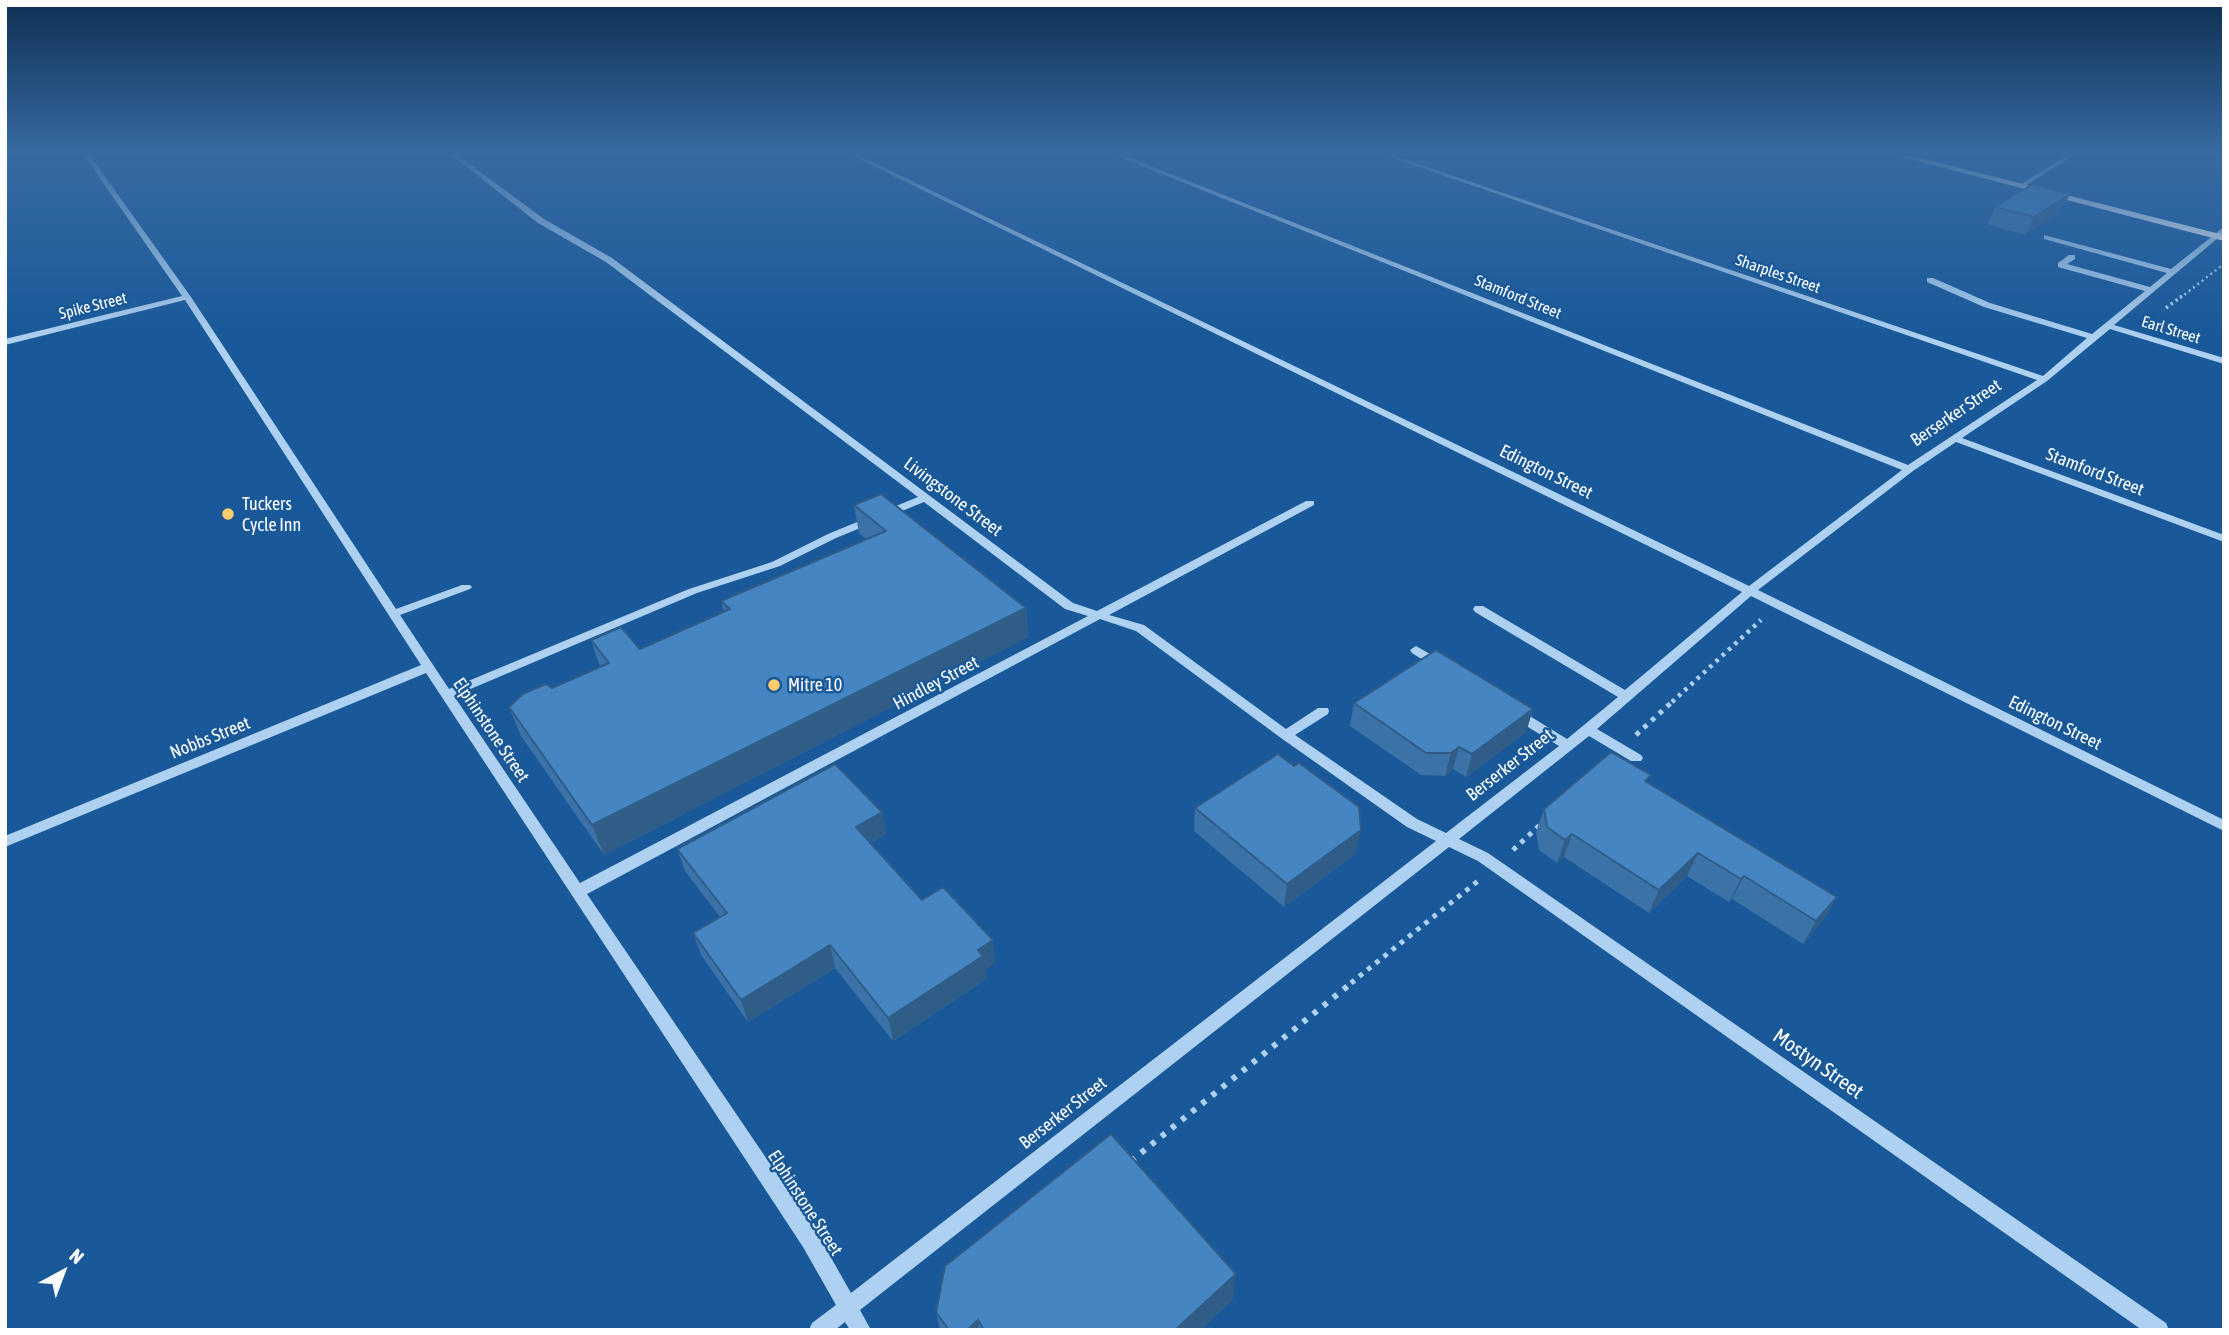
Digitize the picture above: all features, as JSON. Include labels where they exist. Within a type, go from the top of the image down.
[{"type":"main road","points":[[2147,216],[2221,234]]},
{"type":"street","name":"Elphinstone Street","points":[[130,216],[187,297],[446,695],[810,1240],[861,1330]]},
{"type":"street","name":"Livingstone Street","points":[[535,216],[609,260],[1069,606],[1140,628],[1412,823],[1449,840]]},
{"type":"street","name":"Edington Street","points":[[982,216],[1750,591],[2224,826]]},
{"type":"street","name":"Stamford Street","points":[[1274,216],[1909,470]]},
{"type":"street","name":"Sharples Street","points":[[1569,216],[2044,379]]},
{"type":"street","name":"Berserker Street","points":[[819,1330],[1589,730],[1750,591],[1909,470],[2044,379],[2221,234]]},
{"type":"street","points":[[2047,237],[2173,272]]},
{"type":"street","points":[[2072,257],[2061,265],[2152,290]]},
{"type":"street","points":[[1930,280],[1987,305],[2095,338]]},
{"type":"street","name":"Spike Street","points":[[5,342],[187,297]]},
{"type":"street","name":"Earl Street","points":[[2110,326],[2224,361]]},
{"type":"street","name":"Stamford Street","points":[[1954,438],[2224,539]]},
{"type":"street","points":[[446,695],[693,591],[776,564],[832,536],[925,498]]},
{"type":"street","name":"Hindley Street","points":[[577,892],[1100,617],[1310,503]]},
{"type":"street","points":[[393,614],[466,587]]},
{"type":"street","points":[[1479,609],[1627,697]]},
{"type":"street","points":[[1416,650],[1448,670]]},
{"type":"street","name":"Nobbs Street","points":[[5,842],[428,667]]},
{"type":"street","points":[[1503,705],[1568,746]]},
{"type":"street","points":[[1286,735],[1322,710]]},
{"type":"street","points":[[1589,730],[1636,758]]},
{"type":"street","name":"Mostyn Street","points":[[1449,840],[1483,857],[2159,1330]]},
{"type":"path","points":[[2133,333],[2224,264]]},
{"type":"path","points":[[1622,749],[1777,605]]},
{"type":"path","points":[[1120,1170],[1496,866],[1544,821]]},
{"type":"building","name":"Mitre 10","points":[[881,494],[1026,608],[592,825],[509,707],[523,694],[546,684],[552,688],[609,663],[591,640],[621,627],[640,649],[730,609],[721,601],[886,531],[854,505]]},
{"type":"building","points":[[1436,650],[1533,709],[1472,754],[1459,747],[1451,753],[1426,753],[1354,703]]},
{"type":"building","points":[[1611,752],[1651,775],[1645,781],[1837,897],[1816,921],[1744,876],[1741,879],[1698,853],[1659,890],[1572,834],[1565,840],[1547,827],[1544,809]]},
{"type":"building","points":[[1278,754],[1294,766],[1299,763],[1359,807],[1361,830],[1287,884],[1195,808]]},
{"type":"building","points":[[835,764],[882,812],[856,827],[922,900],[943,887],[993,940],[978,950],[983,956],[888,1018],[830,945],[741,1000],[693,933],[727,913],[677,849]]},
{"type":"building","points":[[1111,1134],[1236,1274],[1175,1330],[984,1330],[978,1320],[967,1330],[949,1330],[936,1312],[945,1266]]},
{"type":"place","name":"Tuckers Cycle Inn","points":[[228,514]]},
{"type":"place","name":"Mitre 10","points":[[774,685]]}]
